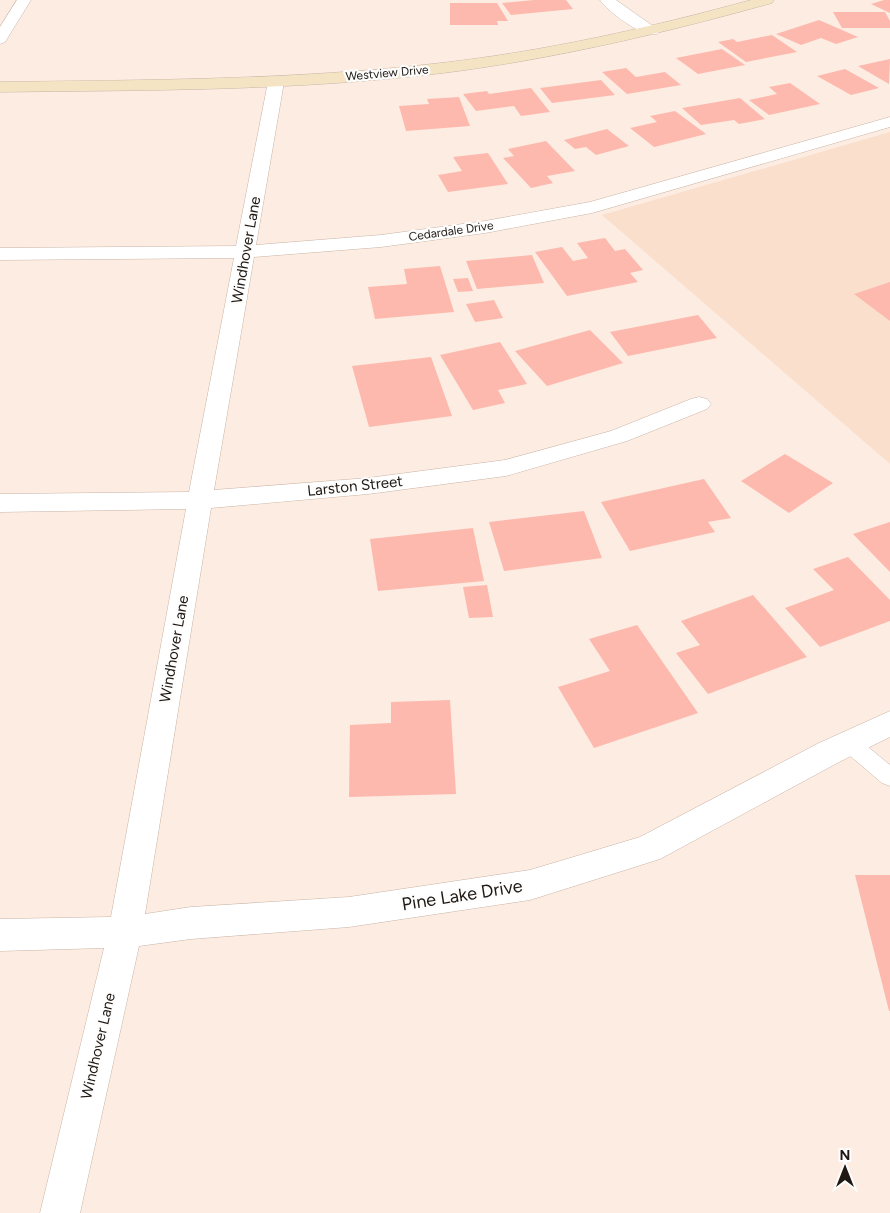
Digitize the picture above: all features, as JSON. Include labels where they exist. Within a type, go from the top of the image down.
[{"type":"main road","name":"Westview Drive","points":[[0,87],[276,82],[444,68],[552,51],[652,31],[767,0]]},
{"type":"street","points":[[0,39],[24,0]]},
{"type":"street","points":[[607,0],[631,19],[652,31]]},
{"type":"street","name":"Windhover Lane","points":[[60,1213],[125,932],[200,500],[276,82]]},
{"type":"street","name":"Cedardale Drive","points":[[0,254],[246,252],[381,241],[484,226],[592,207],[890,122]]},
{"type":"street","name":"Larston Street","points":[[0,502],[200,500],[368,486],[506,468],[619,436],[699,404]]},
{"type":"street","name":"Pine Lake Drive","points":[[0,935],[125,932],[191,923],[349,912],[530,885],[648,849],[890,723]]},
{"type":"lane","points":[[849,743],[890,778]]},
{"type":"shaded area","points":[[890,132],[890,464],[602,215]]},
{"type":"building","points":[[566,0],[573,9],[511,15],[502,3]]},
{"type":"building","points":[[890,0],[890,13],[871,4]]},
{"type":"building","points":[[450,3],[497,3],[508,21],[497,21],[498,25],[450,25]]},
{"type":"building","points":[[833,12],[885,12],[890,21],[890,28],[842,28]]},
{"type":"building","points":[[819,20],[858,37],[836,44],[821,38],[801,45],[776,34]]},
{"type":"building","points":[[772,35],[797,52],[746,62],[718,42],[733,39],[737,42]]},
{"type":"building","points":[[722,49],[745,65],[698,74],[676,58]]},
{"type":"building","points":[[890,59],[889,84],[858,66]]},
{"type":"building","points":[[626,68],[636,77],[665,72],[681,85],[627,94],[602,72]]},
{"type":"building","points":[[845,69],[879,88],[851,95],[817,76]]},
{"type":"building","points":[[601,80],[615,95],[552,103],[540,88]]},
{"type":"building","points":[[790,83],[820,104],[769,115],[749,100],[777,94],[769,87]]},
{"type":"building","points":[[531,88],[550,112],[521,116],[514,106],[476,111],[463,94],[487,91],[489,94]]},
{"type":"building","points":[[459,97],[470,126],[406,131],[399,106],[429,104],[427,99]]},
{"type":"building","points":[[740,98],[765,119],[739,124],[734,120],[701,125],[682,108]]},
{"type":"building","points":[[675,111],[706,134],[654,147],[630,128],[657,122],[650,116]]},
{"type":"building","points":[[607,129],[629,146],[596,155],[586,147],[575,149],[564,140]]},
{"type":"building","points":[[546,141],[575,171],[547,176],[553,183],[531,188],[503,158],[514,156],[508,149]]},
{"type":"building","points":[[488,153],[508,184],[448,192],[438,175],[462,171],[453,157]]},
{"type":"building","points":[[605,238],[615,251],[625,249],[643,270],[630,273],[638,282],[567,296],[535,252],[562,247],[573,261],[588,258],[577,243]]},
{"type":"building","points":[[532,255],[544,283],[477,289],[466,261]]},
{"type":"building","points":[[440,266],[454,312],[375,319],[368,287],[407,284],[404,269]]},
{"type":"building","points":[[468,278],[473,291],[458,292],[453,279]]},
{"type":"building","points":[[890,282],[890,321],[854,294]]},
{"type":"building","points":[[494,300],[503,318],[475,322],[466,304]]},
{"type":"building","points":[[698,315],[717,338],[628,356],[610,332]]},
{"type":"building","points":[[590,330],[623,363],[547,386],[515,351]]},
{"type":"building","points":[[500,342],[527,384],[498,390],[505,403],[473,410],[440,355]]},
{"type":"building","points":[[431,357],[452,416],[369,427],[352,366]]},
{"type":"building","points":[[785,454],[833,483],[789,513],[741,481]]},
{"type":"building","points":[[704,479],[731,518],[708,522],[715,532],[630,551],[601,502]]},
{"type":"building","points":[[584,511],[602,558],[504,571],[489,522]]},
{"type":"building","points":[[890,522],[890,572],[853,534]]},
{"type":"building","points":[[473,528],[484,581],[378,591],[370,539]]},
{"type":"building","points":[[848,557],[890,600],[890,621],[820,647],[785,608],[834,590],[813,569]]},
{"type":"building","points":[[487,585],[493,617],[469,618],[463,587]]},
{"type":"building","points":[[753,595],[807,657],[708,694],[676,653],[700,645],[681,621]]},
{"type":"building","points":[[637,625],[698,713],[594,748],[558,687],[610,671],[589,639]]},
{"type":"building","points":[[450,700],[456,794],[349,797],[350,725],[391,723],[391,702]]},
{"type":"building","points":[[855,875],[890,875],[890,1011],[889,1011]]}]
